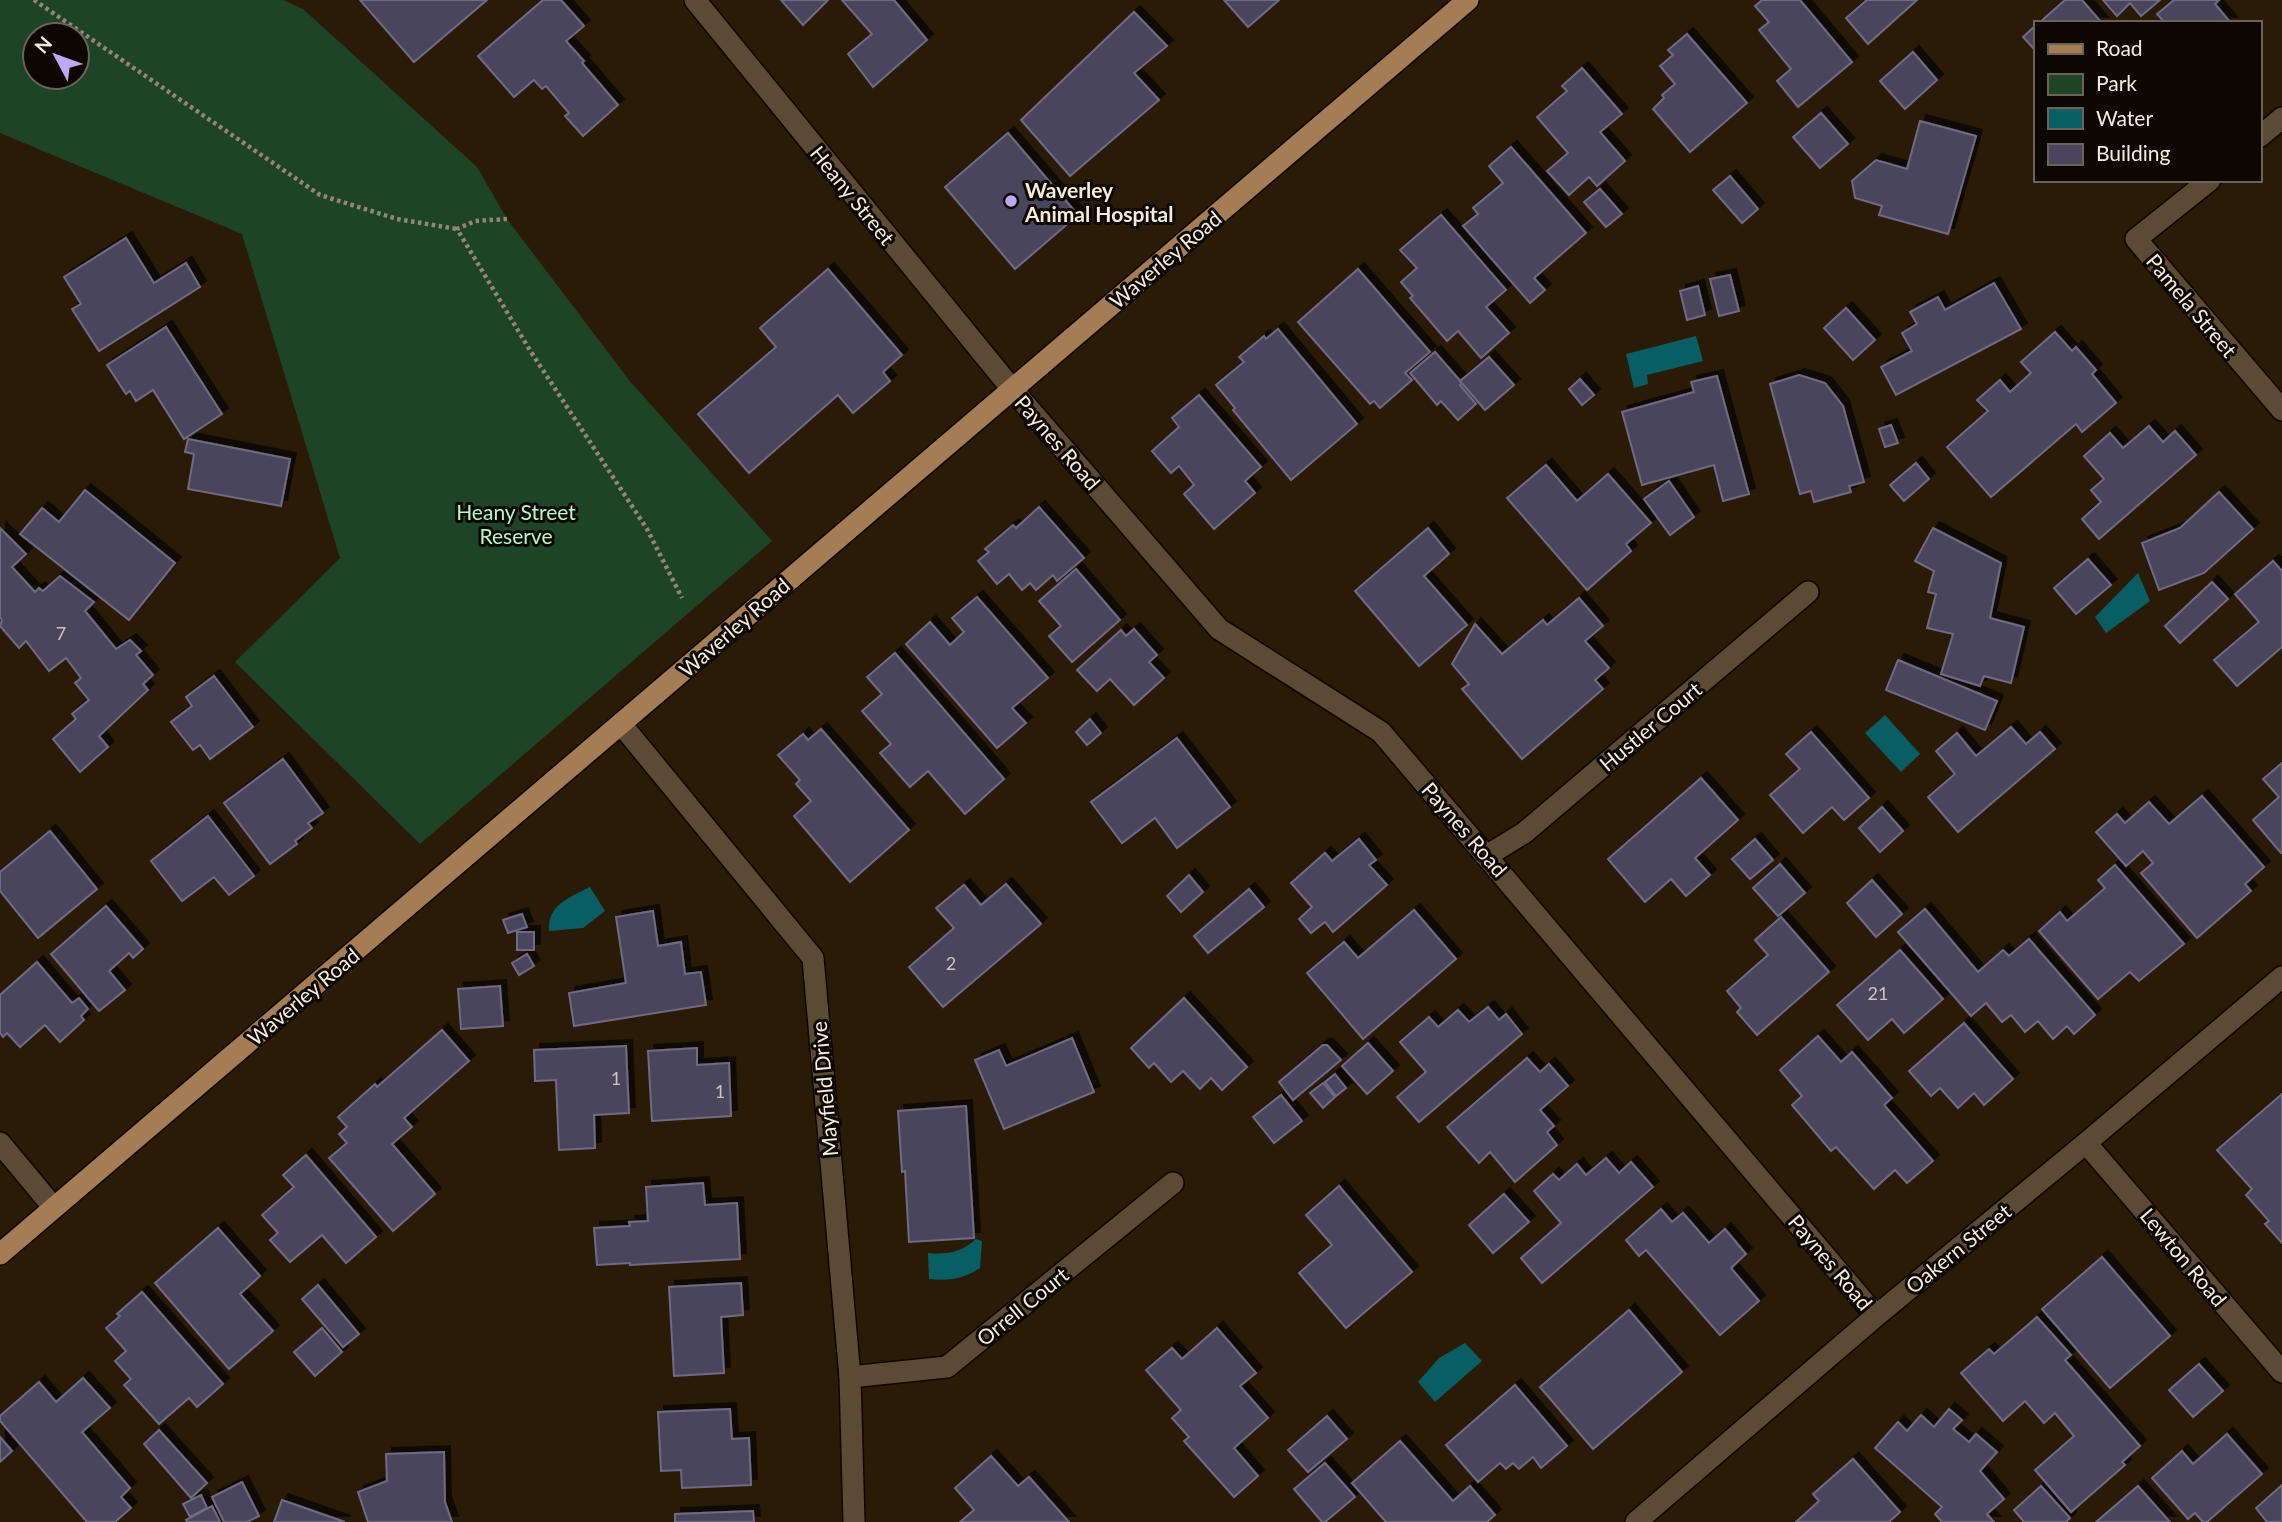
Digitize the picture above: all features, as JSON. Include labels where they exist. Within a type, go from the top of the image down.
[{"type":"main road","name":"Waverley Road","points":[[0,1254],[1468,0]]},
{"type":"street","name":"Heany Street","points":[[695,0],[1012,389]]},
{"type":"street","points":[[2261,135],[2282,118]]},
{"type":"street","name":"Pamela Street","points":[[2207,182],[2136,239],[2282,410]]},
{"type":"street","name":"Paynes Road","points":[[1012,389],[1219,629],[1381,732],[1876,1316]]},
{"type":"street","name":"Hustler Court","points":[[1488,855],[1524,833],[1808,592]]},
{"type":"street","name":"Mayfield Drive","points":[[621,724],[813,958],[850,1377],[854,1522]]},
{"type":"street","name":"Oakern Street","points":[[1636,1522],[1876,1316],[2282,977]]},
{"type":"street","points":[[0,1143],[54,1208]]},
{"type":"street","name":"Lewton Road","points":[[2086,1143],[2282,1372]]},
{"type":"street","name":"Orrell Court","points":[[850,1377],[947,1367],[1173,1184]]},
{"type":"path","points":[[34,0],[320,195],[397,219],[457,229],[475,221],[507,219]]},
{"type":"path","points":[[457,229],[531,352],[647,529],[682,598]]},
{"type":"green space","name":"Heany Street Reserve","points":[[0,0],[283,0],[303,9],[477,167],[507,219],[629,380],[772,541],[420,844],[235,662],[340,558],[242,234],[0,133]]},
{"type":"water","points":[[1696,336],[1703,361],[1647,375],[1648,384],[1634,388],[1626,354]]},
{"type":"water","points":[[2138,573],[2150,601],[2106,633],[2095,617]]},
{"type":"water","points":[[1885,715],[1920,754],[1901,772],[1865,733]]},
{"type":"water","points":[[590,887],[605,911],[583,928],[549,931],[549,922],[556,908],[568,898]]},
{"type":"water","points":[[976,1239],[982,1241],[980,1268],[956,1278],[929,1279],[928,1253],[954,1252]]},
{"type":"water","points":[[1465,1343],[1482,1361],[1435,1402],[1418,1382],[1439,1358]]},
{"type":"building","points":[[360,0],[487,0],[414,62]]},
{"type":"building","points":[[543,0],[561,0],[584,26],[566,41],[618,105],[583,136],[565,116],[569,113],[546,86],[542,89],[534,80],[514,97],[478,56]]},
{"type":"building","points":[[781,0],[828,0],[803,25]]},
{"type":"building","points":[[842,0],[894,0],[927,40],[873,87],[848,54],[872,34]]},
{"type":"building","points":[[1224,0],[1279,0],[1248,27]]},
{"type":"building","points":[[1762,0],[1800,0],[1852,62],[1798,107],[1777,81],[1791,69],[1759,30],[1769,22],[1755,6]]},
{"type":"building","points":[[1867,0],[1917,0],[1868,44],[1846,18]]},
{"type":"building","points":[[2065,0],[2082,0],[2100,21],[2041,21]]},
{"type":"building","points":[[2103,0],[2160,0],[2141,16],[2130,3],[2117,16]]},
{"type":"building","points":[[2174,0],[2219,0],[2215,4],[2229,21],[2163,21],[2157,14]]},
{"type":"building","points":[[1134,12],[1167,46],[1134,73],[1159,100],[1070,176],[1021,120]]},
{"type":"building","points":[[2034,27],[2034,49],[2023,37]]},
{"type":"building","points":[[1687,34],[1747,103],[1690,152],[1653,109],[1664,98],[1662,95],[1675,84],[1660,66],[1673,55],[1668,50]]},
{"type":"building","points":[[1913,52],[1937,80],[1905,109],[1880,81]]},
{"type":"building","points":[[1582,68],[1622,114],[1600,132],[1625,161],[1597,186],[1589,177],[1569,195],[1547,171],[1568,153],[1537,117],[1567,91],[1562,86]]},
{"type":"building","points":[[1821,113],[1848,144],[1820,168],[1793,137]]},
{"type":"building","points":[[1920,121],[1976,136],[1948,234],[1879,215],[1882,206],[1855,198],[1852,181],[1876,160],[1907,169]]},
{"type":"building","name":"Waverley Animal Hospital","points":[[1008,133],[1078,215],[1015,269],[945,187]]},
{"type":"building","points":[[1511,147],[1586,233],[1534,278],[1545,290],[1530,303],[1463,226],[1478,214],[1473,208],[1503,183],[1489,166]]},
{"type":"building","points":[[1730,176],[1758,209],[1742,223],[1713,190]]},
{"type":"building","points":[[1600,189],[1622,214],[1606,227],[1584,202]]},
{"type":"building","points":[[1441,215],[1506,290],[1486,307],[1509,333],[1481,358],[1458,331],[1447,341],[1410,298],[1413,296],[1401,282],[1417,268],[1400,250]]},
{"type":"building","points":[[126,238],[154,283],[186,263],[200,287],[99,351],[72,309],[81,304],[64,277]]},
{"type":"building","points":[[828,269],[902,355],[883,372],[890,381],[853,413],[838,395],[749,473],[698,414],[776,347],[760,328]]},
{"type":"building","points":[[1358,269],[1430,352],[1405,373],[1412,380],[1380,408],[1374,401],[1370,404],[1298,322]]},
{"type":"building","points":[[1730,275],[1739,311],[1719,316],[1710,279]]},
{"type":"building","points":[[1994,283],[2021,329],[1896,395],[1881,367],[1912,351],[1902,333],[1917,324],[1910,312],[1938,297],[1945,310]]},
{"type":"building","points":[[1698,286],[1705,315],[1687,320],[1680,291]]},
{"type":"building","points":[[1846,308],[1875,340],[1853,360],[1824,328]]},
{"type":"building","points":[[166,327],[222,414],[184,439],[153,390],[136,401],[130,391],[126,394],[107,365]]},
{"type":"building","points":[[1278,329],[1357,424],[1291,480],[1233,410],[1235,408],[1216,385],[1244,362],[1239,357],[1264,336],[1266,339]]},
{"type":"building","points":[[2055,332],[2072,351],[2076,347],[2096,370],[2092,374],[2116,403],[2082,432],[2076,424],[1991,497],[1947,447],[1988,411],[1977,400],[2000,380],[2010,392],[2031,373],[2021,362]]},
{"type":"building","points":[[1435,352],[1476,404],[1458,420],[1441,401],[1437,405],[1410,373]]},
{"type":"building","points":[[1489,357],[1514,385],[1485,410],[1460,381]]},
{"type":"building","points":[[1799,375],[1825,383],[1843,406],[1864,482],[1849,486],[1851,492],[1814,502],[1811,491],[1800,494],[1770,384]]},
{"type":"building","points":[[1717,376],[1749,494],[1723,501],[1714,465],[1642,485],[1622,412],[1694,392],[1691,382]]},
{"type":"building","points":[[1580,379],[1594,395],[1582,405],[1569,389]]},
{"type":"building","points":[[1199,395],[1261,467],[1245,481],[1255,493],[1214,529],[1184,494],[1194,485],[1179,466],[1171,473],[1152,451],[1179,427],[1172,418]]},
{"type":"building","points":[[1891,425],[1898,443],[1885,447],[1879,429]]},
{"type":"building","points":[[2149,426],[2163,442],[2175,431],[2196,455],[2099,539],[2082,519],[2101,502],[2091,490],[2104,479],[2084,456],[2110,433],[2123,448]]},
{"type":"building","points":[[188,439],[290,459],[281,506],[188,489],[194,454],[185,452]]},
{"type":"building","points":[[1916,463],[1929,479],[1904,501],[1890,485]]},
{"type":"building","points":[[1546,465],[1577,501],[1608,474],[1651,523],[1626,544],[1631,551],[1587,590],[1507,498]]},
{"type":"building","points":[[1669,481],[1694,517],[1670,535],[1644,499]]},
{"type":"building","points":[[85,490],[175,563],[129,620],[20,534],[42,508],[59,522]]},
{"type":"building","points":[[2219,492],[2253,529],[2204,573],[2159,590],[2142,543],[2180,528]]},
{"type":"building","points":[[1039,507],[1084,558],[1057,581],[1053,575],[1036,590],[1030,583],[1022,590],[1009,574],[997,584],[978,561],[989,552],[985,549],[1013,525],[1016,528]]},
{"type":"building","points":[[0,528],[26,554],[12,567],[35,592],[39,588],[43,591],[60,576],[94,602],[85,611],[116,649],[130,640],[141,651],[136,655],[153,675],[143,684],[148,690],[99,736],[108,747],[80,772],[53,739],[76,719],[72,714],[89,700],[75,683],[81,678],[66,658],[49,671],[26,641],[19,648],[0,626]]},
{"type":"building","points":[[1428,528],[1449,554],[1424,576],[1467,625],[1419,666],[1355,591]]},
{"type":"building","points":[[1933,528],[2001,563],[1990,618],[2024,627],[2011,683],[1984,676],[1980,686],[1941,674],[1953,634],[1927,628],[1936,594],[1928,592],[1934,571],[1915,561]]},
{"type":"building","points":[[2088,559],[2111,585],[2076,614],[2054,588]]},
{"type":"building","points":[[2273,561],[2282,571],[2282,647],[2237,686],[2214,660],[2259,622],[2235,594]]},
{"type":"building","points":[[1076,569],[1120,620],[1072,662],[1049,636],[1061,626],[1039,601]]},
{"type":"building","points":[[2212,582],[2228,599],[2180,643],[2165,626]]},
{"type":"building","points":[[977,597],[1048,678],[1012,708],[1026,723],[997,748],[906,644],[930,622],[950,645],[964,632],[952,618]]},
{"type":"building","points":[[1579,598],[1603,626],[1585,641],[1609,668],[1595,680],[1603,689],[1522,759],[1462,689],[1469,684],[1452,664],[1475,624],[1502,654],[1543,620],[1547,625]]},
{"type":"building","points":[[1134,629],[1157,655],[1149,662],[1164,678],[1134,705],[1110,679],[1097,691],[1077,670],[1121,630],[1126,636]]},
{"type":"building","points":[[895,653],[1004,779],[965,814],[928,771],[910,787],[880,753],[891,744],[862,711],[882,694],[867,677]]},
{"type":"building","points":[[1898,660],[1997,701],[1985,730],[1886,690]]},
{"type":"building","points":[[214,676],[253,727],[210,759],[200,745],[193,750],[171,722],[192,706],[186,697]]},
{"type":"building","points":[[1090,719],[1101,733],[1087,745],[1076,732]]},
{"type":"building","points":[[2011,727],[2026,744],[2040,732],[2055,749],[1958,832],[1928,797],[1955,774],[1936,751],[1957,733],[1976,756]]},
{"type":"building","points":[[821,729],[909,830],[850,882],[794,816],[811,801],[796,784],[800,780],[778,755],[803,734],[808,740]]},
{"type":"building","points":[[1811,732],[1869,798],[1844,820],[1832,807],[1803,833],[1770,795],[1800,769],[1786,754]]},
{"type":"building","points":[[1177,738],[1230,807],[1177,848],[1155,818],[1122,843],[1091,802]]},
{"type":"building","points":[[283,759],[323,813],[308,823],[312,828],[295,841],[297,844],[270,864],[224,803]]},
{"type":"building","points":[[2282,763],[2281,853],[2253,820],[2279,797],[2263,779]]},
{"type":"building","points":[[1701,778],[1738,820],[1695,858],[1710,875],[1686,896],[1671,879],[1645,902],[1608,859]]},
{"type":"building","points":[[2202,796],[2264,867],[2245,884],[2251,891],[2197,938],[2141,873],[2153,863],[2143,851],[2126,866],[2096,832],[2117,814],[2125,823],[2149,802],[2169,824]]},
{"type":"building","points":[[1882,807],[1903,831],[1880,852],[1859,828]]},
{"type":"building","points":[[208,816],[254,876],[229,895],[214,877],[182,901],[151,861]]},
{"type":"building","points":[[50,831],[97,889],[38,938],[0,891],[0,872]]},
{"type":"building","points":[[1359,839],[1376,860],[1369,865],[1387,885],[1333,932],[1325,922],[1311,933],[1299,919],[1312,907],[1291,883],[1325,853],[1332,861]]},
{"type":"building","points":[[1755,839],[1773,860],[1750,879],[1732,859]]},
{"type":"building","points":[[1780,864],[1805,893],[1778,916],[1753,888]]},
{"type":"building","points":[[2115,865],[2184,944],[2139,981],[2130,972],[2098,999],[2039,931],[2060,912],[2067,921],[2105,888],[2098,880]]},
{"type":"building","points":[[1189,875],[1203,892],[1181,912],[1167,896]]},
{"type":"building","points":[[1872,880],[1902,914],[1876,937],[1847,903]]},
{"type":"building","points":[[1006,884],[1041,924],[943,1007],[909,967],[954,928],[936,908],[964,885],[981,905]]},
{"type":"building","points":[[1249,889],[1264,907],[1208,953],[1194,936]]},
{"type":"building","points":[[106,906],[143,949],[133,958],[129,953],[109,971],[125,990],[99,1011],[51,954]]},
{"type":"building","points":[[1925,909],[1978,972],[2003,950],[2009,956],[2029,939],[2095,1015],[2074,1034],[2067,1026],[2053,1039],[2038,1021],[2025,1032],[2011,1015],[2002,1022],[1986,1003],[1971,1016],[1898,932]]},
{"type":"building","points":[[1414,910],[1456,959],[1363,1039],[1307,973],[1344,942],[1358,958]]},
{"type":"building","points":[[653,911],[658,946],[681,942],[685,974],[701,972],[706,1005],[574,1026],[569,993],[626,983],[616,917]]},
{"type":"building","points":[[522,914],[527,927],[508,933],[503,920]]},
{"type":"building","points":[[1781,917],[1829,972],[1757,1035],[1737,1012],[1741,1008],[1727,991],[1768,955],[1755,940]]},
{"type":"building","points":[[517,932],[534,932],[534,950],[517,950]]},
{"type":"building","points":[[1900,950],[1943,999],[1904,1033],[1892,1019],[1868,1040],[1837,1005]]},
{"type":"building","points":[[527,954],[534,966],[519,975],[512,963]]},
{"type":"building","points":[[37,962],[72,1003],[79,998],[88,1009],[81,1016],[84,1020],[60,1042],[45,1025],[20,1047],[7,1033],[3,1037],[0,1033],[0,995]]},
{"type":"building","points":[[500,986],[503,1026],[461,1029],[458,989]]},
{"type":"building","points":[[1184,998],[1247,1067],[1222,1090],[1211,1078],[1200,1089],[1183,1071],[1171,1082],[1154,1063],[1149,1068],[1131,1048]]},
{"type":"building","points":[[1488,1007],[1499,1020],[1506,1014],[1522,1034],[1419,1122],[1397,1097],[1426,1072],[1400,1042],[1429,1017],[1438,1027],[1458,1010],[1469,1022]]},
{"type":"building","points":[[1964,1023],[2013,1079],[1984,1105],[1974,1093],[1958,1108],[1940,1088],[1931,1096],[1909,1071]]},
{"type":"building","points":[[442,1030],[469,1061],[404,1118],[412,1127],[392,1144],[435,1194],[393,1231],[329,1158],[347,1143],[339,1134],[347,1127],[338,1117]]},
{"type":"building","points":[[1818,1036],[1841,1062],[1852,1052],[1892,1098],[1884,1105],[1933,1161],[1907,1183],[1895,1170],[1874,1189],[1836,1147],[1831,1151],[1792,1105],[1802,1096],[1780,1070]]},
{"type":"building","points":[[1072,1038],[1094,1092],[1004,1129],[975,1060],[999,1050],[1006,1066]]},
{"type":"building","points":[[1368,1043],[1393,1071],[1367,1094],[1342,1066]]},
{"type":"building","points":[[1323,1045],[1327,1045],[1341,1060],[1293,1100],[1279,1082]]},
{"type":"building","points":[[626,1046],[629,1113],[594,1115],[595,1148],[559,1150],[556,1080],[535,1081],[534,1050]]},
{"type":"building","points":[[697,1048],[697,1065],[729,1063],[731,1116],[652,1121],[648,1051]]},
{"type":"building","points":[[1527,1058],[1540,1072],[1549,1064],[1568,1086],[1540,1110],[1554,1126],[1547,1132],[1557,1145],[1515,1182],[1490,1152],[1479,1163],[1447,1127]]},
{"type":"building","points":[[1335,1074],[1346,1088],[1336,1096],[1325,1082]]},
{"type":"building","points":[[1323,1083],[1335,1097],[1323,1108],[1310,1093]]},
{"type":"building","points":[[2282,1094],[2282,1243],[2265,1224],[2269,1221],[2246,1195],[2252,1189],[2217,1150]]},
{"type":"building","points":[[1281,1095],[1302,1121],[1274,1143],[1253,1117]]},
{"type":"building","points":[[966,1106],[974,1238],[909,1242],[898,1111]]},
{"type":"building","points":[[306,1155],[376,1237],[346,1263],[322,1235],[290,1262],[270,1240],[278,1233],[262,1215],[294,1187],[283,1175]]},
{"type":"building","points":[[1606,1158],[1619,1173],[1631,1162],[1653,1187],[1542,1283],[1521,1258],[1561,1223],[1534,1191],[1553,1174],[1559,1180],[1577,1164],[1586,1175]]},
{"type":"building","points":[[703,1183],[705,1205],[737,1203],[740,1259],[597,1265],[594,1228],[630,1226],[629,1222],[648,1221],[646,1187]]},
{"type":"building","points":[[1339,1186],[1412,1272],[1346,1328],[1299,1273],[1332,1245],[1306,1215]]},
{"type":"building","points":[[1504,1194],[1529,1222],[1493,1253],[1469,1225]]},
{"type":"building","points":[[1661,1209],[1672,1222],[1683,1213],[1709,1243],[1725,1229],[1746,1254],[1731,1268],[1759,1301],[1720,1335],[1646,1250],[1639,1256],[1626,1240]]},
{"type":"building","points":[[218,1228],[260,1276],[240,1294],[273,1331],[229,1369],[155,1283]]},
{"type":"building","points":[[2102,1257],[2170,1336],[2110,1388],[2042,1309]]},
{"type":"building","points":[[741,1283],[743,1315],[721,1317],[724,1373],[674,1376],[669,1287]]},
{"type":"building","points":[[318,1285],[359,1334],[343,1347],[302,1299]]},
{"type":"building","points":[[142,1292],[223,1384],[197,1407],[189,1398],[159,1424],[124,1385],[131,1379],[115,1361],[126,1351],[106,1328],[120,1316],[117,1314]]},
{"type":"building","points":[[1629,1310],[1682,1372],[1593,1449],[1540,1387]]},
{"type":"building","points":[[2037,1317],[2071,1355],[2065,1360],[2140,1446],[2122,1462],[2125,1465],[2071,1512],[2035,1470],[2074,1436],[2055,1413],[2044,1423],[2025,1401],[2003,1421],[1961,1373],[1989,1349],[1994,1354]]},
{"type":"building","points":[[322,1328],[342,1352],[315,1376],[294,1352]]},
{"type":"building","points":[[1217,1328],[1256,1373],[1240,1386],[1268,1418],[1234,1448],[1258,1476],[1234,1497],[1184,1441],[1189,1437],[1172,1418],[1181,1410],[1146,1370],[1172,1348],[1182,1359]]},
{"type":"building","points":[[2199,1364],[2223,1391],[2193,1417],[2169,1390]]},
{"type":"building","points":[[83,1378],[110,1408],[82,1432],[130,1488],[121,1497],[131,1508],[115,1522],[87,1522],[0,1421],[0,1416],[39,1382],[56,1402]]},
{"type":"building","points":[[1515,1385],[1567,1446],[1541,1468],[1533,1457],[1519,1469],[1513,1463],[1506,1469],[1500,1463],[1478,1482],[1446,1445]]},
{"type":"building","points":[[730,1409],[732,1439],[749,1438],[751,1485],[682,1488],[681,1470],[661,1471],[658,1412]]},
{"type":"building","points":[[1949,1409],[1962,1420],[1953,1429],[1969,1442],[1976,1434],[1997,1452],[1980,1471],[2004,1499],[1987,1514],[1994,1522],[1942,1522],[1935,1514],[1942,1507],[1875,1448],[1898,1422],[1907,1431],[1921,1415],[1934,1427]]},
{"type":"building","points":[[1327,1416],[1347,1439],[1308,1472],[1288,1450]]},
{"type":"building","points":[[159,1430],[207,1483],[191,1498],[144,1444]]},
{"type":"building","points":[[2227,1434],[2262,1474],[2207,1522],[2203,1522],[2195,1513],[2188,1519],[2152,1478],[2182,1451],[2193,1464]]},
{"type":"building","points":[[0,1437],[12,1451],[0,1462]]},
{"type":"building","points":[[1400,1441],[1453,1501],[1470,1486],[1495,1515],[1487,1522],[1386,1522],[1352,1483]]},
{"type":"building","points":[[444,1452],[445,1502],[452,1522],[368,1522],[358,1492],[387,1481],[386,1454]]},
{"type":"building","points":[[991,1456],[1018,1486],[1029,1477],[1069,1522],[960,1522],[974,1510],[955,1488]]},
{"type":"building","points":[[1853,1459],[1900,1512],[1889,1522],[1796,1522],[1819,1501],[1813,1494]]},
{"type":"building","points":[[1325,1463],[1355,1497],[1322,1522],[1294,1489]]},
{"type":"building","points":[[242,1482],[259,1516],[247,1522],[224,1522],[212,1497]]},
{"type":"building","points":[[2282,1485],[2282,1522],[2267,1522],[2256,1508]]},
{"type":"building","points":[[2041,1486],[2070,1518],[2066,1522],[2024,1522],[2014,1510]]},
{"type":"building","points":[[2138,1486],[2170,1522],[2096,1522]]},
{"type":"building","points":[[201,1495],[207,1508],[190,1517],[183,1504]]},
{"type":"building","points":[[282,1500],[345,1522],[274,1522]]},
{"type":"building","points":[[212,1506],[220,1522],[187,1522],[186,1520]]},
{"type":"building","points":[[753,1511],[754,1522],[675,1522],[675,1514]]},
{"type":"place","name":"Waverley Animal Hospital","points":[[1011,201]]}]
